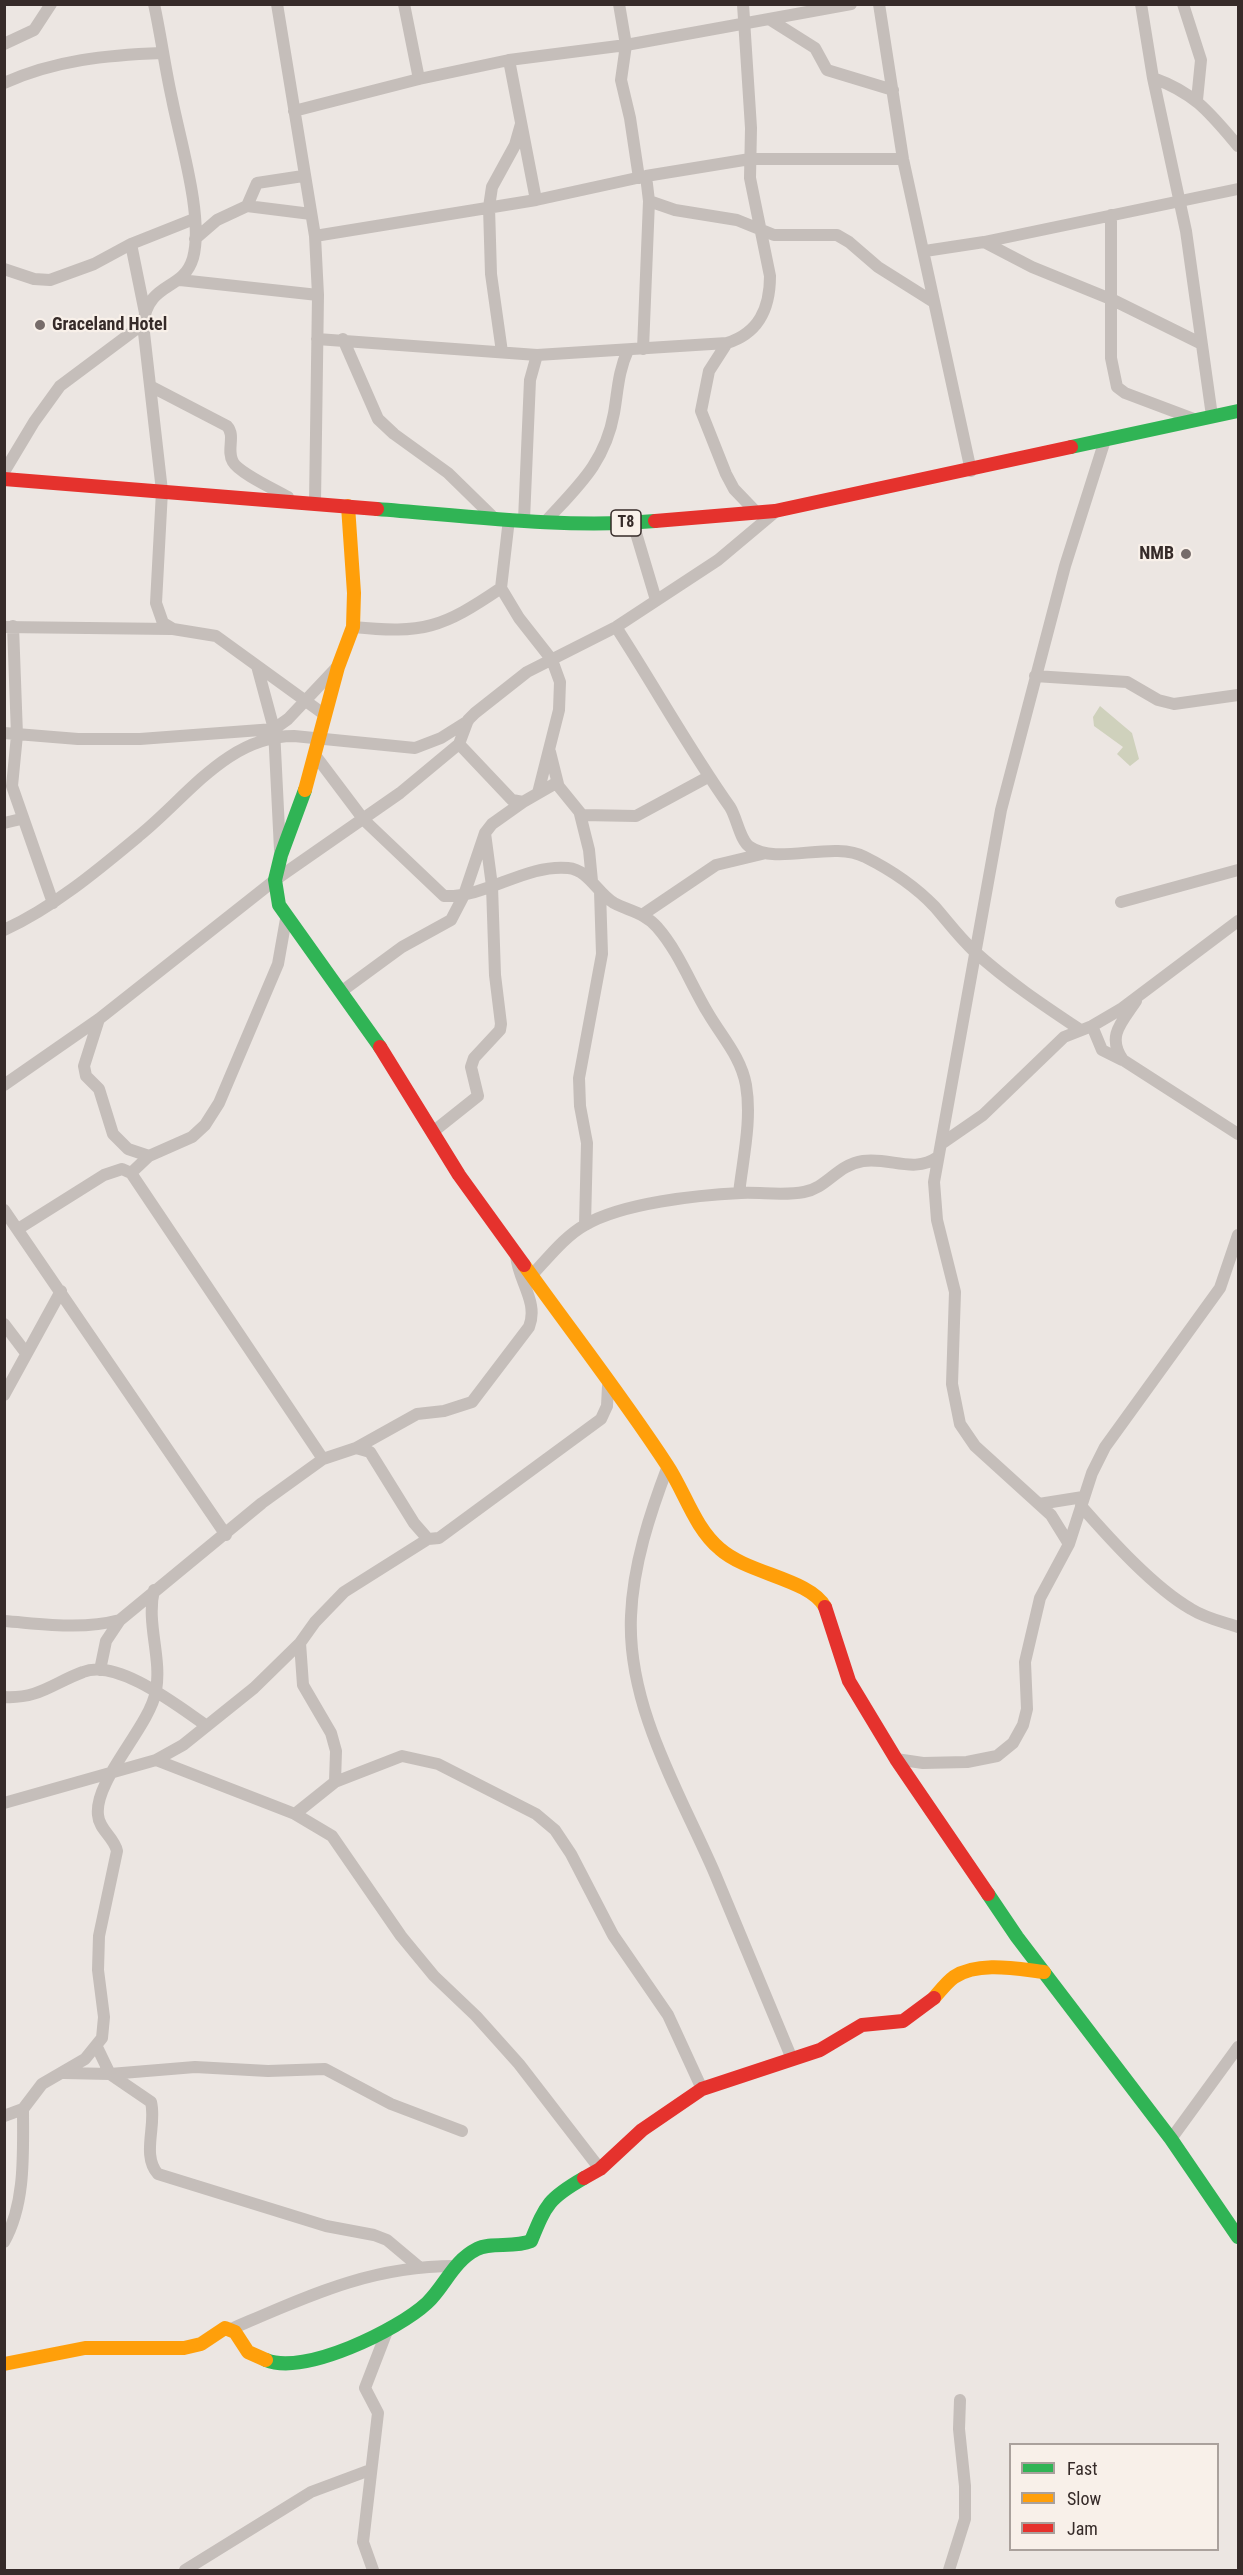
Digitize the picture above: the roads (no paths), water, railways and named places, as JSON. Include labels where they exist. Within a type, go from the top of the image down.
[{"type":"main road","name":"T8","points":[[4,479],[493,518],[633,523],[776,511],[971,471],[1195,419],[1239,411]]},
{"type":"main road","points":[[348,506],[354,593],[353,627],[338,667],[321,738],[281,855],[275,880],[279,905],[286,919],[342,991],[387,1057],[459,1175],[532,1275],[608,1386],[668,1466],[701,1528],[718,1548],[746,1568],[805,1588],[824,1605],[849,1681],[896,1760],[1017,1937],[1171,2139],[1239,2237]]},
{"type":"main road","points":[[4,2364],[85,2348],[184,2348],[201,2344],[220,2330],[231,2329],[248,2352],[283,2364],[334,2354],[387,2331],[427,2303],[455,2266],[478,2248],[521,2245],[531,2241],[550,2200],[568,2186],[600,2169],[642,2130],[702,2089],[820,2050],[862,2025],[903,2021],[914,2016],[953,1978],[965,1972],[1002,1967],[1044,1972]]},
{"type":"street","points":[[4,44],[34,30],[51,4]]},
{"type":"street","points":[[154,4],[194,219],[193,258],[180,280]]},
{"type":"street","points":[[277,4],[303,176],[315,236],[318,295],[315,503]]},
{"type":"street","points":[[404,4],[418,79]]},
{"type":"street","points":[[619,4],[627,45],[621,80],[649,201],[643,349]]},
{"type":"street","points":[[317,339],[343,339],[537,355],[727,343],[742,338],[751,331],[759,323],[766,307],[770,276],[752,200],[746,22],[743,4]]},
{"type":"street","points":[[294,111],[418,79],[509,60],[627,45],[851,4]]},
{"type":"street","points":[[879,4],[903,159],[925,251],[932,301],[971,471]]},
{"type":"street","points":[[1141,4],[1153,78],[1186,231],[1212,416]]},
{"type":"street","points":[[1183,4],[1201,60],[1197,100]]},
{"type":"street","points":[[769,19],[814,48],[827,69],[893,90]]},
{"type":"street","points":[[4,83],[35,70],[70,61],[162,53]]},
{"type":"street","points":[[509,60],[536,200]]},
{"type":"street","points":[[1153,78],[1178,88],[1197,100],[1239,146]]},
{"type":"street","points":[[471,210],[492,188],[515,145],[521,124]]},
{"type":"street","points":[[315,236],[536,200],[643,177],[750,159],[903,159]]},
{"type":"street","points":[[247,206],[257,183],[303,176]]},
{"type":"street","points":[[492,188],[489,207],[491,274],[502,352]]},
{"type":"street","points":[[925,251],[984,242],[1239,189]]},
{"type":"street","points":[[649,201],[675,210],[759,227],[781,236],[837,235],[849,242],[878,267],[932,301]]},
{"type":"street","points":[[195,239],[228,213],[247,206],[311,214]]},
{"type":"street","points":[[1111,215],[1112,358],[1117,387],[1125,393],[1195,419]]},
{"type":"street","points":[[4,269],[34,279],[50,280],[94,264],[131,244],[194,219]]},
{"type":"street","points":[[984,242],[1032,267],[1113,300],[1200,343]]},
{"type":"street","points":[[131,244],[144,319],[162,491],[156,603],[163,623],[173,628]]},
{"type":"street","points":[[4,472],[34,422],[60,386],[144,319],[158,291],[180,280],[318,295]]},
{"type":"street","points":[[343,339],[378,419],[394,435],[448,473],[493,518]]},
{"type":"street","points":[[727,343],[713,364],[701,411],[734,489],[757,513]]},
{"type":"street","points":[[696,345],[713,364]]},
{"type":"street","points":[[546,521],[594,469],[609,432],[617,378],[628,350]]},
{"type":"street","points":[[523,355],[530,380]]},
{"type":"street","points":[[524,520],[530,380],[537,355]]},
{"type":"street","points":[[152,387],[226,426],[232,435],[230,453],[235,465],[294,501]]},
{"type":"street","points":[[1069,1544],[1060,1527],[1039,1504],[975,1446],[960,1424],[951,1384],[955,1292],[937,1220],[934,1182],[1001,810],[1065,566],[1105,440]]},
{"type":"street","points":[[11,734],[78,739],[140,739],[274,733],[415,748],[441,738],[468,720],[527,672],[616,627],[718,560],[776,511]]},
{"type":"street","points":[[509,519],[501,588],[519,618],[552,660],[561,691],[550,751],[538,793]]},
{"type":"street","points":[[633,523],[656,600]]},
{"type":"street","points":[[353,627],[390,631],[424,629],[450,620],[501,588]]},
{"type":"street","points":[[53,903],[21,819],[12,786],[9,627],[173,628],[216,636],[325,715]]},
{"type":"street","points":[[616,627],[708,777],[738,821],[742,836],[750,847],[767,852]]},
{"type":"street","points":[[257,666],[274,733],[281,855]]},
{"type":"street","points":[[4,930],[53,903],[141,835],[226,758],[274,733],[338,667]]},
{"type":"street","points":[[1035,676],[1127,682],[1158,700],[1174,704],[1239,694]]},
{"type":"street","points":[[4,1085],[99,1019],[275,880],[364,820],[459,744],[468,720]]},
{"type":"street","points":[[459,744],[512,800],[523,802]]},
{"type":"street","points":[[550,751],[558,784],[580,814],[586,831],[592,880]]},
{"type":"street","points":[[315,755],[364,820],[444,896],[464,894],[545,870],[561,868],[575,870],[592,880],[600,891],[613,902],[642,915],[657,926],[677,955],[709,1014],[740,1061],[748,1105],[739,1193]]},
{"type":"street","points":[[580,814],[636,816],[708,777]]},
{"type":"street","points":[[342,991],[402,947],[451,920],[464,894],[485,833],[492,824],[523,802],[558,784]]},
{"type":"street","points":[[4,823],[21,819]]},
{"type":"street","points":[[434,1131],[478,1096],[471,1066],[474,1058],[500,1030],[495,975],[492,886],[485,833]]},
{"type":"street","points":[[733,860],[742,836]]},
{"type":"street","points":[[642,915],[716,865],[767,852],[846,851],[864,856],[912,885],[976,952],[1028,995],[1079,1029]]},
{"type":"street","points":[[1121,902],[1239,870]]},
{"type":"street","points":[[585,1225],[587,1143],[580,1106],[579,1078],[602,954],[600,891]]},
{"type":"street","points":[[131,1173],[149,1156],[192,1137],[205,1125],[219,1103],[278,964],[286,919]]},
{"type":"street","points":[[532,1275],[585,1225],[616,1212],[652,1204],[739,1193],[803,1192],[817,1189],[837,1171],[852,1163],[867,1161],[920,1166],[983,1115],[1064,1037],[1079,1029],[1092,1026],[1142,993],[1239,921]]},
{"type":"street","points":[[1123,1060],[1115,1049],[1114,1039],[1117,1030],[1142,993]]},
{"type":"street","points":[[99,1019],[84,1066],[86,1076],[99,1089],[113,1134],[128,1149],[149,1156]]},
{"type":"street","points":[[1092,1026],[1102,1050],[1123,1060],[1239,1134]]},
{"type":"street","points":[[18,1229],[104,1175],[122,1169],[131,1173],[323,1459]]},
{"type":"street","points":[[4,1210],[61,1291],[87,1335],[226,1535]]},
{"type":"street","points":[[896,1760],[923,1763],[967,1762],[997,1756],[1013,1743],[1023,1725],[1027,1709],[1025,1662],[1033,1621],[1044,1586],[1069,1544],[1082,1501],[1105,1447],[1220,1288],[1239,1235]]},
{"type":"street","points":[[100,1670],[106,1641],[120,1620],[154,1590],[226,1535],[262,1503],[323,1459],[356,1448],[417,1414],[444,1411],[472,1402],[529,1327],[533,1316],[531,1300],[517,1268],[515,1251]]},
{"type":"street","points":[[4,1395],[61,1291]]},
{"type":"street","points":[[4,1324],[26,1353]]},
{"type":"street","points":[[4,1803],[156,1760],[183,1745],[254,1688],[300,1643],[328,1606],[344,1592],[428,1539],[438,1538],[448,1533],[601,1419],[607,1406],[608,1386]]},
{"type":"street","points":[[356,1448],[370,1452],[414,1523],[428,1539]]},
{"type":"street","points":[[668,1466],[654,1504],[633,1587],[631,1618],[634,1659],[648,1722],[792,2059]]},
{"type":"street","points":[[1039,1504],[1082,1501]]},
{"type":"street","points":[[1082,1501],[1106,1534],[1168,1593],[1192,1610],[1239,1627]]},
{"type":"street","points":[[4,2116],[23,2109],[42,2084],[64,2073],[97,2047],[104,2028],[98,1970],[99,1936],[117,1851],[113,1839],[101,1826],[98,1810],[111,1772],[137,1732],[156,1692],[156,1662],[150,1616],[154,1590]]},
{"type":"street","points":[[4,1621],[72,1626],[98,1625],[120,1620]]},
{"type":"street","points":[[300,1643],[303,1685],[331,1733],[336,1751],[335,1782]]},
{"type":"street","points":[[4,1697],[35,1695],[85,1671],[100,1670],[130,1679],[156,1692],[207,1726]]},
{"type":"street","points":[[295,1814],[335,1782],[402,1756],[415,1757],[438,1764],[516,1803],[555,1830],[571,1854],[613,1935],[668,2015],[702,2089]]},
{"type":"street","points":[[156,1760],[295,1814],[332,1836],[401,1936],[434,1976],[476,2016],[519,2064],[600,2169]]},
{"type":"street","points":[[97,2047],[110,2074],[151,2102],[153,2115],[151,2162],[158,2174],[326,2226],[374,2235],[387,2240],[418,2266]]},
{"type":"street","points":[[1171,2139],[1239,2047]]},
{"type":"street","points":[[64,2073],[110,2074],[195,2067],[268,2071],[317,2068],[331,2072],[391,2104],[462,2131]]},
{"type":"street","points":[[4,2242],[16,2207],[22,2171],[23,2109]]},
{"type":"street","points":[[231,2329],[300,2299],[369,2275],[418,2266],[455,2266]]},
{"type":"street","points":[[373,2571],[363,2542],[370,2470],[377,2442],[378,2413],[366,2393],[365,2384],[376,2364],[387,2331]]},
{"type":"street","points":[[948,2571],[965,2519],[965,2486],[959,2429],[960,2400]]},
{"type":"street","points":[[185,2571],[311,2492],[370,2470]]},
{"type":"place","name":"Graceland Hotel","points":[[40,325]]},
{"type":"place","name":"NMB","points":[[1186,554]]}]
